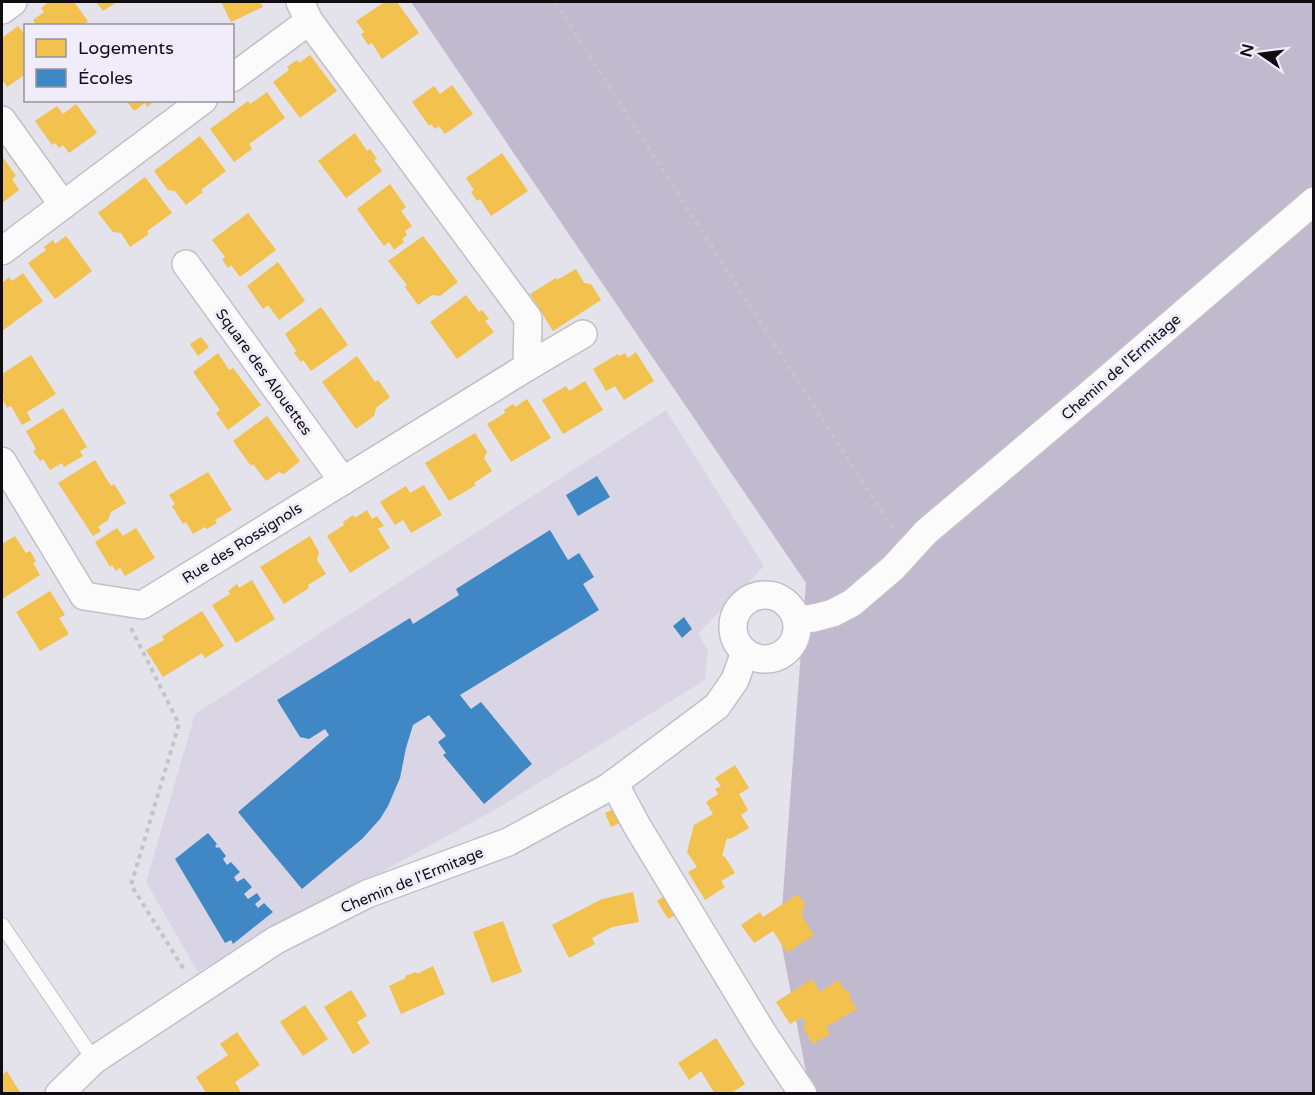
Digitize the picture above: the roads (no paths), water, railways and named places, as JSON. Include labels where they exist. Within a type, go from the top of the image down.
[{"type":"street","points":[[2,10],[13,2]]},
{"type":"street","points":[[234,76],[305,11],[528,318],[527,367]]},
{"type":"street","points":[[2,251],[200,102]]},
{"type":"street","points":[[2,120],[63,205]]},
{"type":"street","name":"Chemin de l'Ermitage","points":[[796,620],[833,613],[852,603],[893,568],[926,532],[1314,201]]},
{"type":"street","name":"Square des Alouettes","points":[[186,264],[343,481]]},
{"type":"street","name":"Rue des Rossignols","points":[[2,461],[84,596],[142,605],[583,334]]},
{"type":"street","points":[[759,595],[772,595],[782,599],[794,613],[797,628],[795,638],[788,649],[778,657],[768,659],[758,658],[745,652],[738,644],[734,634],[735,615],[742,605],[759,595]]},
{"type":"street","name":"Chemin de l'Ermitage","points":[[59,1094],[94,1060],[276,940],[367,894],[508,842],[609,787],[717,706],[735,680],[745,652]]},
{"type":"street","points":[[614,783],[637,826],[762,1032],[803,1094]]},
{"type":"lane","points":[[2,926],[94,1060]]}]
